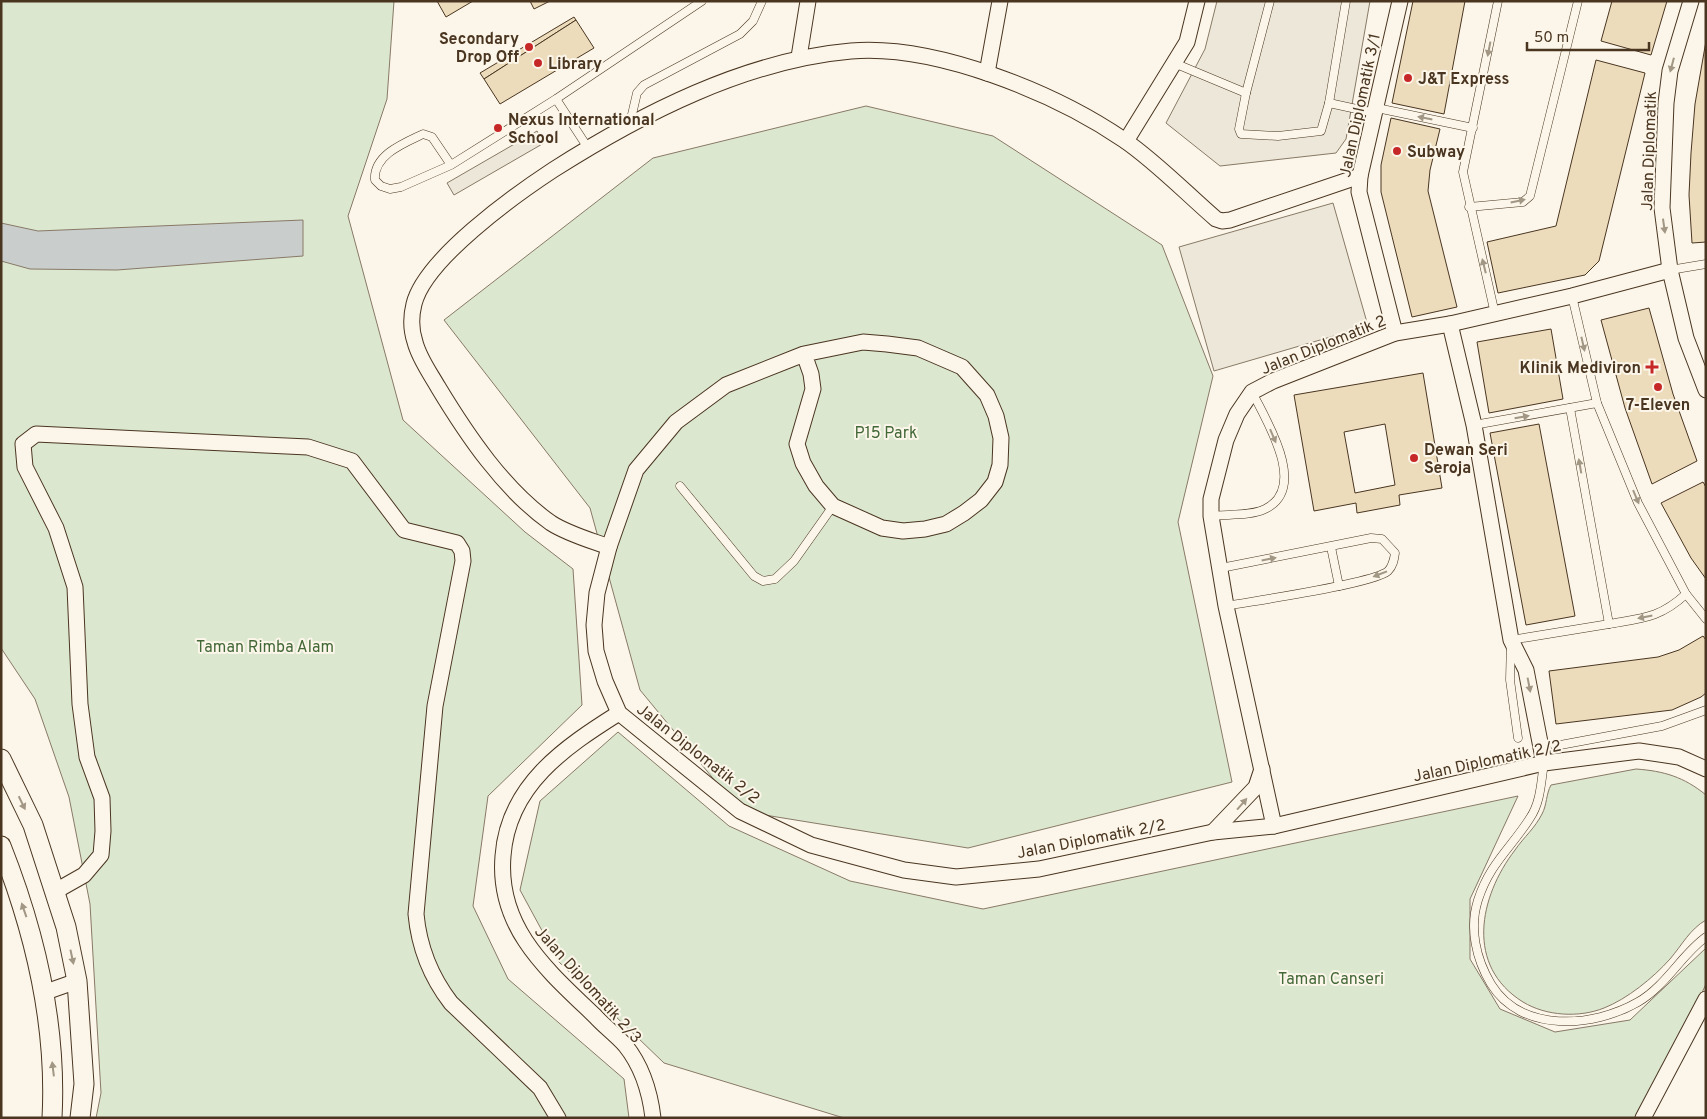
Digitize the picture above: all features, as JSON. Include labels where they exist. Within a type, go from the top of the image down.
[{"type":"street","points":[[799,57],[808,1]]},
{"type":"street","points":[[987,73],[1000,1]]},
{"type":"street","points":[[1126,141],[1189,38],[1197,1]]},
{"type":"street","name":"Jalan Diplomatik 3/1","points":[[1395,333],[1359,192],[1360,176],[1400,1]]},
{"type":"street","name":"Jalan Diplomatik","points":[[1691,1],[1670,71],[1666,103],[1662,208],[1670,270],[1686,338],[1706,390]]},
{"type":"street","points":[[609,547],[552,523],[497,473],[460,424],[425,365],[415,342],[412,320],[414,301],[425,279],[454,247],[526,187],[588,148],[630,125],[706,88],[799,57],[854,50],[892,52],[922,56],[987,73],[1050,100],[1126,141],[1216,218],[1222,221],[1360,176]]},
{"type":"street","name":"Jalan Diplomatik 2","points":[[1274,826],[1226,606],[1211,499],[1226,440],[1238,414],[1252,392],[1273,381],[1395,333],[1495,314],[1670,270]]},
{"type":"street","points":[[1450,324],[1474,425],[1511,640],[1526,670],[1544,763]]},
{"type":"street","name":"Jalan Diplomatik 2/2","points":[[804,354],[813,389],[797,444],[803,463],[816,486],[833,506],[882,528],[903,531],[925,529],[946,524],[981,500],[995,482],[1000,465],[1001,438],[996,416],[987,395],[962,367],[943,357],[918,348],[863,342],[804,354],[726,385],[676,422],[636,470],[609,547],[597,594],[594,625],[596,651],[605,681],[619,713],[740,811],[811,845],[904,870],[956,877],[1039,869],[1213,832],[1274,826],[1544,763],[1639,751],[1679,757],[1706,769]]},
{"type":"street","points":[[54,892],[84,875],[101,855],[103,831],[102,798],[88,757],[80,704],[75,587],[56,528],[25,466],[23,444],[36,434],[308,447],[352,461],[404,530],[457,543],[462,551],[463,561],[435,706],[416,914],[422,950],[439,988],[451,1003],[540,1088],[558,1118]]},
{"type":"street","name":"Jalan Diplomatik 2/3","points":[[619,713],[571,744],[538,774],[510,821],[504,842],[502,870],[508,908],[517,930],[535,955],[625,1045],[638,1067],[650,1094],[653,1118]]},
{"type":"street","points":[[1,759],[33,825],[66,928],[77,981],[84,1084],[80,1118]]},
{"type":"street","points":[[1213,832],[1256,787],[1262,769]]},
{"type":"street","points":[[1,846],[28,920],[43,993],[54,1078],[52,1118]]},
{"type":"street","points":[[43,993],[77,981]]},
{"type":"street","points":[[1643,1118],[1706,999]]},
{"type":"lane","points":[[451,165],[432,137],[423,134],[383,156],[376,164],[375,180],[380,186],[390,189],[401,187],[451,165],[556,99],[702,1]]},
{"type":"lane","points":[[630,125],[637,93],[644,85],[740,34],[753,21],[762,1]]},
{"type":"lane","points":[[1270,1],[1246,93],[1239,129],[1241,134],[1246,135],[1317,133],[1321,131],[1324,126],[1329,103],[1346,1]]},
{"type":"lane","points":[[1495,314],[1463,172],[1498,1]]},
{"type":"lane","points":[[1470,207],[1523,202],[1530,196],[1578,1]]},
{"type":"lane","points":[[1174,63],[1246,93]]},
{"type":"lane","points":[[556,99],[588,148]]},
{"type":"lane","points":[[1329,103],[1473,128]]},
{"type":"lane","points":[[1670,270],[1706,264]]},
{"type":"lane","points":[[1572,296],[1597,403],[1638,503],[1686,594],[1706,619]]},
{"type":"lane","points":[[1212,516],[1264,510],[1280,497],[1284,487],[1285,474],[1282,458],[1252,392]]},
{"type":"lane","points":[[1474,425],[1597,403]]},
{"type":"lane","points":[[1570,408],[1609,624]]},
{"type":"lane","points":[[680,486],[754,576],[763,581],[775,579],[794,561],[833,506]]},
{"type":"lane","points":[[1221,568],[1371,538],[1382,539],[1395,553],[1393,563],[1388,571],[1339,586],[1226,606]]},
{"type":"lane","points":[[1331,547],[1339,586]]},
{"type":"lane","points":[[1518,738],[1510,680],[1511,640],[1658,615],[1674,605],[1686,594]]},
{"type":"lane","points":[[1555,746],[1662,726],[1706,710]]},
{"type":"lane","points":[[1544,763],[1538,801],[1531,817],[1503,851],[1486,879],[1477,902],[1474,926],[1476,948],[1484,971],[1495,990],[1510,1004],[1527,1014],[1550,1022],[1594,1018],[1638,1002],[1666,979],[1696,944],[1706,937]]},
{"type":"green space","name":"Taman Rimba Alam","points":[[1,1],[394,1],[387,99],[348,216],[403,420],[525,532],[573,569],[582,705],[488,796],[473,906],[508,979],[624,1079],[629,1118],[96,1118],[101,1093],[90,904],[69,797],[35,699],[1,648]]},
{"type":"green space","name":"P15 Park","points":[[866,106],[993,136],[1162,245],[1213,376],[1178,522],[1232,782],[968,848],[740,811],[640,690],[590,508],[444,320],[653,158]]},
{"type":"green space","name":"Taman Canseri","points":[[618,732],[729,826],[850,881],[983,909],[1518,796],[1470,899],[1470,959],[1500,1009],[1555,1032],[1630,1020],[1706,948],[1706,984],[1644,1118],[844,1118],[664,1063],[559,962],[520,890],[540,801]]},
{"type":"green space","points":[[1636,769],[1656,771],[1682,779],[1706,795],[1706,920],[1691,933],[1656,973],[1631,994],[1613,1004],[1594,1011],[1573,1014],[1552,1013],[1532,1007],[1505,987],[1492,970],[1485,950],[1486,909],[1493,889],[1518,845],[1533,828],[1544,811],[1551,785]]},
{"type":"shaded area","points":[[1217,1],[1370,1],[1346,139],[1336,153],[1220,166],[1166,123],[1205,49]]},
{"type":"shaded area","points":[[537,131],[544,143],[454,195],[447,183]]},
{"type":"shaded area","points":[[1333,203],[1368,326],[1214,371],[1179,247]]},
{"type":"shaded area","points":[[303,220],[303,256],[117,270],[30,269],[1,261],[1,223],[38,231]]},
{"type":"building","points":[[437,1],[473,1],[446,17]]},
{"type":"building","points":[[530,1],[550,1],[534,9]]},
{"type":"building","points":[[1413,1],[1465,1],[1444,114],[1392,103]]},
{"type":"building","points":[[1612,1],[1667,1],[1651,55],[1601,41]]},
{"type":"building","name":"Secondary Drop Off","points":[[574,17],[576,20],[484,79],[480,73]]},
{"type":"building","name":"Library","points":[[576,20],[594,48],[500,104],[484,79]]},
{"type":"building","points":[[1706,41],[1706,242],[1692,243],[1689,195],[1691,153],[1695,104]]},
{"type":"building","points":[[1596,60],[1645,73],[1599,261],[1585,275],[1498,293],[1487,242],[1556,226]]},
{"type":"building","points":[[1391,118],[1440,129],[1430,170],[1428,191],[1457,307],[1412,317],[1381,192],[1381,165]]},
{"type":"building","points":[[1649,308],[1673,394],[1697,461],[1652,484],[1625,408],[1601,320]]},
{"type":"building","points":[[1551,329],[1563,399],[1489,413],[1477,342]]},
{"type":"building","name":"Dewan Seri Seroja","points":[[1423,373],[1442,488],[1399,495],[1400,505],[1357,513],[1356,503],[1314,511],[1294,395]],"holes":[[[1385,424],[1395,485],[1355,493],[1344,432]]]},
{"type":"building","points":[[1539,424],[1575,616],[1526,625],[1490,433]]},
{"type":"building","points":[[1703,482],[1706,487],[1706,579],[1691,558],[1661,503]]},
{"type":"building","points":[[1703,636],[1706,640],[1706,693],[1701,697],[1672,710],[1556,724],[1549,671],[1658,657],[1679,650]]},
{"type":"place","name":"Secondary Drop Off","points":[[529,47]]},
{"type":"place","name":"Library","points":[[538,63]]},
{"type":"place","name":"J&T Express","points":[[1408,78]]},
{"type":"place","name":"Nexus International School","points":[[498,128]]},
{"type":"place","name":"Subway","points":[[1397,151]]},
{"type":"place","name":"Klinik Mediviron","points":[[1652,367]]},
{"type":"place","name":"7-Eleven","points":[[1658,387]]},
{"type":"place","name":"Dewan Seri Seroja","points":[[1414,458]]}]
